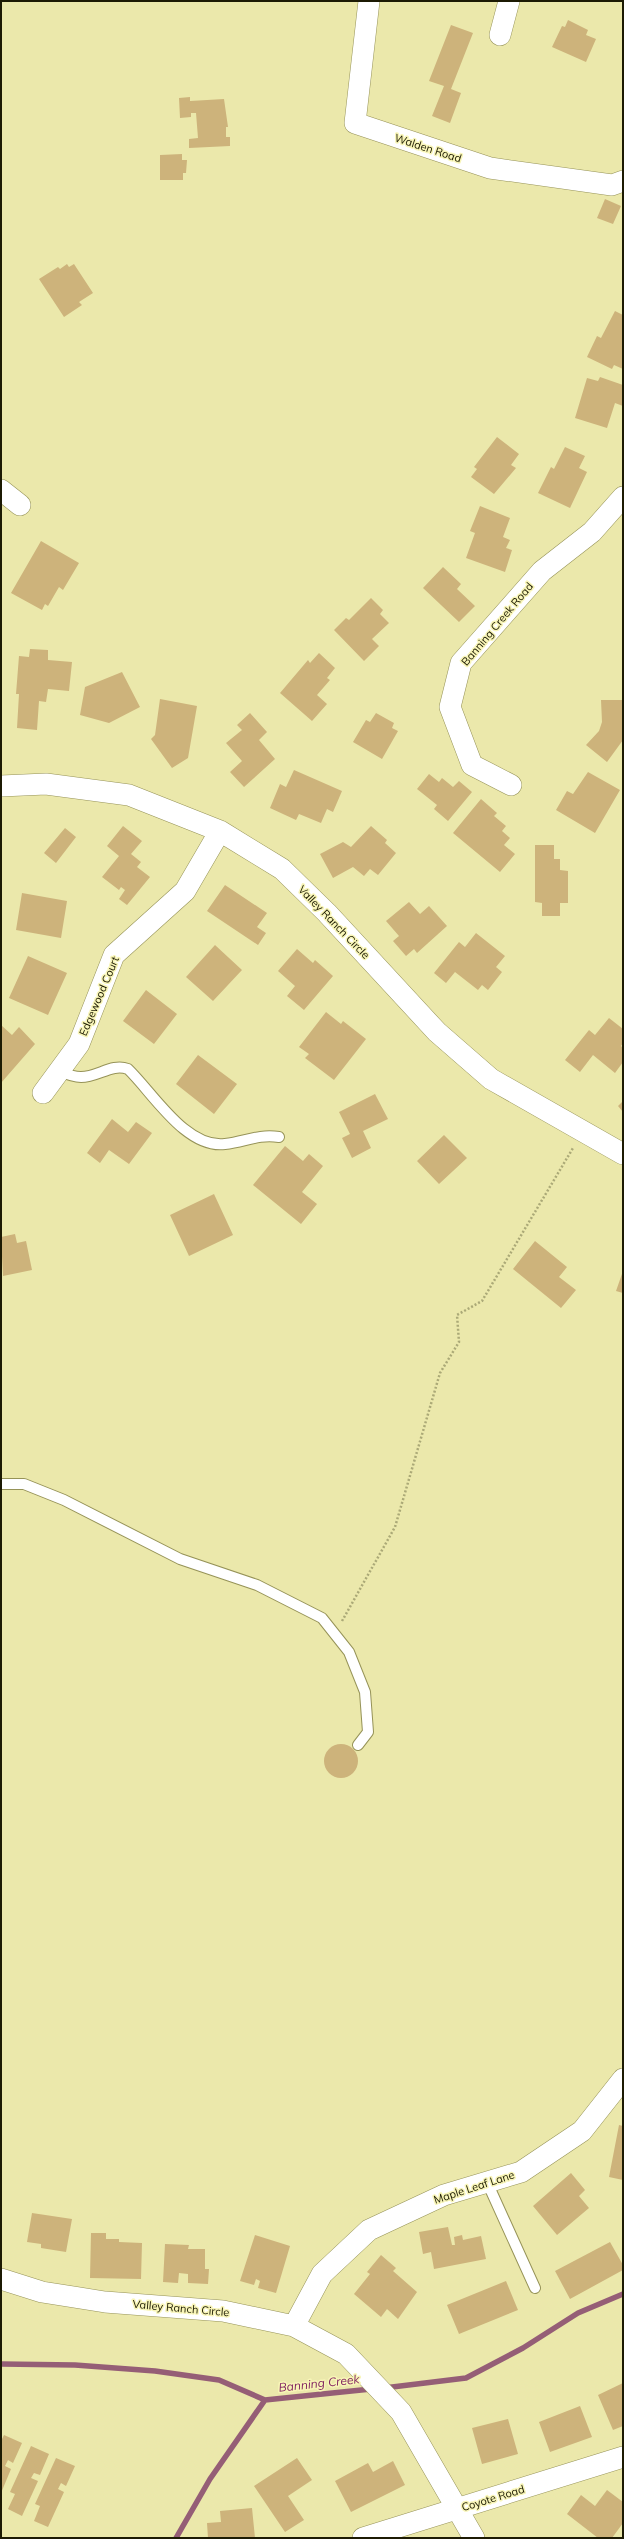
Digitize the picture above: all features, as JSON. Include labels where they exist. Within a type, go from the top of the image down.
[{"type":"street","name":"Walden Road","points":[[369,1],[355,123],[490,168],[612,185],[623,181]]},
{"type":"street","points":[[500,35],[509,1]]},
{"type":"street","points":[[1,490],[20,505]]},
{"type":"street","name":"Banning Creek Road","points":[[511,785],[472,765],[450,707],[460,663],[542,571],[592,532],[623,497]]},
{"type":"street","name":"Valley Ranch Circle","points":[[1,786],[46,784],[129,795],[220,830],[282,869],[327,913],[437,1032],[491,1079],[623,1154]]},
{"type":"street","name":"Edgewood Court","points":[[43,1093],[79,1044],[114,955],[185,891],[220,830]]},
{"type":"street","name":"Maple Leaf Lane","points":[[294,2326],[322,2274],[369,2230],[444,2195],[521,2172],[582,2131],[620,2089]]},
{"type":"street","name":"Valley Ranch Circle","points":[[1,2279],[42,2292],[104,2302],[223,2311],[294,2326],[346,2354],[400,2412],[474,2538]]},
{"type":"street","name":"Coyote Road","points":[[363,2538],[623,2457]]},
{"type":"lane","points":[[59,1071],[82,1077],[121,1066],[128,1069],[183,1129],[196,1138],[212,1144],[225,1144],[264,1135],[279,1136]]},
{"type":"lane","points":[[1,1484],[24,1484],[64,1500],[180,1559],[257,1585],[322,1618],[349,1652],[365,1692],[368,1732],[358,1745]]},
{"type":"lane","points":[[487,2182],[535,2288]]},
{"type":"path","points":[[334,1634],[395,1526],[440,1373],[459,1342],[457,1315],[482,1301],[582,1131]]},
{"type":"building","points":[[568,20],[588,30],[586,35],[596,39],[586,62],[552,47],[562,26],[565,27]]},
{"type":"building","points":[[451,25],[473,33],[451,89],[461,93],[450,123],[432,116],[444,86],[429,81]]},
{"type":"building","points":[[190,97],[190,101],[224,99],[228,127],[226,127],[226,137],[230,137],[230,146],[189,148],[189,139],[198,138],[196,113],[191,113],[191,117],[180,118],[179,98]]},
{"type":"building","points":[[182,154],[182,160],[187,160],[186,173],[183,173],[183,180],[160,180],[160,155]]},
{"type":"building","points":[[605,199],[621,206],[613,224],[597,218]]},
{"type":"building","points":[[67,264],[69,267],[74,264],[93,293],[79,302],[82,305],[64,317],[39,279],[58,267],[60,269]]},
{"type":"building","points":[[615,311],[623,315],[623,369],[614,365],[612,369],[587,357],[597,336],[601,338]]},
{"type":"building","points":[[600,377],[623,385],[623,406],[615,403],[607,428],[575,418],[587,378],[598,381]]},
{"type":"building","points":[[497,437],[519,454],[511,465],[516,468],[494,494],[471,477],[477,469],[474,467]]},
{"type":"building","points":[[565,447],[585,456],[579,468],[587,472],[570,508],[538,493],[551,467],[554,469]]},
{"type":"building","points":[[480,506],[510,518],[503,537],[510,540],[506,548],[512,550],[505,572],[466,558],[475,533],[470,531]]},
{"type":"building","points":[[41,541],[79,563],[63,590],[59,587],[48,606],[45,604],[42,610],[11,593]]},
{"type":"building","points":[[443,567],[461,584],[457,589],[475,606],[459,622],[423,588]]},
{"type":"building","points":[[371,598],[383,610],[380,614],[389,623],[372,639],[379,646],[364,661],[334,630],[346,618],[349,620]]},
{"type":"building","points":[[30,649],[48,650],[48,660],[72,662],[69,691],[48,689],[46,702],[39,701],[37,730],[17,728],[19,694],[16,694],[19,656],[29,657]]},
{"type":"building","points":[[319,653],[335,668],[327,678],[330,680],[317,695],[327,704],[312,721],[280,693],[308,660],[310,663]]},
{"type":"building","points":[[122,672],[140,707],[109,723],[80,715],[85,687]]},
{"type":"building","points":[[160,699],[197,706],[188,758],[172,768],[151,739],[155,735]]},
{"type":"building","points":[[601,700],[623,700],[623,740],[607,762],[586,745],[599,731],[602,722]]},
{"type":"building","points":[[250,713],[267,732],[259,740],[275,759],[244,787],[230,772],[242,761],[226,743],[242,730],[237,725]]},
{"type":"building","points":[[376,713],[394,723],[392,728],[398,731],[382,759],[353,742],[366,720],[370,722]]},
{"type":"building","points":[[294,770],[342,791],[333,812],[327,809],[321,823],[299,814],[296,820],[270,808],[280,784],[286,787]]},
{"type":"building","points":[[588,772],[620,790],[595,833],[556,810],[567,791],[573,794]]},
{"type":"building","points":[[429,774],[439,782],[442,778],[453,787],[459,781],[472,792],[448,821],[434,809],[437,805],[417,789]]},
{"type":"building","points":[[481,799],[497,813],[494,816],[506,826],[502,831],[510,838],[504,845],[515,854],[500,872],[453,833]]},
{"type":"building","points":[[123,826],[142,841],[131,854],[141,862],[137,867],[150,877],[127,905],[119,899],[125,890],[121,887],[119,890],[102,877],[119,856],[107,846]]},
{"type":"building","points":[[371,826],[387,840],[385,843],[396,853],[378,875],[370,869],[364,876],[353,867],[333,878],[320,854],[343,842],[351,847]]},
{"type":"building","points":[[65,828],[76,837],[56,863],[44,853]]},
{"type":"building","points":[[535,845],[554,845],[554,859],[560,859],[560,870],[568,871],[568,903],[560,903],[560,916],[542,916],[542,903],[535,902]]},
{"type":"building","points":[[225,885],[267,913],[257,927],[266,933],[258,945],[207,911]]},
{"type":"building","points":[[22,893],[67,901],[61,938],[16,930]]},
{"type":"building","points":[[409,902],[420,914],[429,906],[447,926],[417,953],[414,949],[406,956],[393,941],[399,936],[386,921]]},
{"type":"building","points":[[476,933],[505,956],[496,967],[502,972],[488,990],[482,985],[478,990],[455,972],[446,983],[434,973],[459,942],[465,947]]},
{"type":"building","points":[[215,945],[242,970],[213,1001],[186,977]]},
{"type":"building","points":[[297,949],[313,963],[315,960],[333,976],[304,1010],[287,996],[295,986],[278,971]]},
{"type":"building","points":[[28,956],[67,973],[48,1015],[9,998]]},
{"type":"building","points":[[146,990],[177,1014],[154,1044],[123,1021]]},
{"type":"building","points":[[326,1012],[341,1024],[343,1021],[366,1039],[334,1080],[305,1058],[309,1054],[299,1047]]},
{"type":"building","points":[[609,1018],[623,1029],[623,1043],[621,1046],[623,1048],[623,1062],[615,1073],[593,1055],[580,1072],[565,1060],[589,1030],[595,1035]]},
{"type":"building","points":[[1,1025],[12,1035],[19,1027],[35,1044],[1,1083]]},
{"type":"building","points":[[198,1055],[237,1084],[214,1114],[176,1084]]},
{"type":"building","points":[[375,1094],[388,1119],[363,1131],[371,1148],[352,1158],[342,1138],[350,1134],[339,1112]]},
{"type":"building","points":[[623,1101],[623,1112],[618,1106]]},
{"type":"building","points":[[112,1119],[128,1132],[136,1122],[152,1133],[129,1164],[109,1150],[100,1163],[87,1153]]},
{"type":"building","points":[[444,1135],[467,1158],[439,1184],[417,1161]]},
{"type":"building","points":[[285,1146],[303,1161],[309,1154],[323,1166],[302,1192],[317,1204],[301,1224],[253,1185]]},
{"type":"building","points":[[214,1194],[233,1235],[189,1256],[170,1215]]},
{"type":"building","points":[[15,1234],[17,1243],[26,1241],[32,1270],[3,1276],[1,1237]]},
{"type":"building","points":[[535,1241],[567,1267],[559,1277],[576,1290],[561,1308],[513,1269]]},
{"type":"building","points":[[623,1271],[623,1293],[616,1291]]},
{"type":"building","points":[[338,1744],[344,1744],[348,1745],[355,1751],[358,1761],[357,1768],[351,1775],[344,1778],[338,1778],[334,1777],[327,1771],[324,1764],[324,1758],[325,1754],[331,1747]]},
{"type":"building","points":[[619,2125],[623,2126],[623,2180],[609,2177]]},
{"type":"building","points":[[571,2173],[585,2190],[579,2196],[589,2208],[557,2235],[533,2206]]},
{"type":"building","points":[[32,2213],[72,2219],[66,2252],[41,2248],[41,2244],[27,2242]]},
{"type":"building","points":[[448,2227],[452,2245],[455,2245],[454,2237],[462,2235],[463,2240],[481,2236],[486,2259],[434,2269],[431,2252],[423,2254],[419,2232]]},
{"type":"building","points":[[91,2233],[106,2233],[106,2239],[119,2239],[119,2242],[142,2243],[141,2279],[90,2278]]},
{"type":"building","points":[[255,2235],[290,2246],[276,2293],[258,2288],[260,2281],[256,2279],[254,2285],[240,2281]]},
{"type":"building","points":[[610,2242],[623,2265],[623,2270],[570,2299],[555,2271]]},
{"type":"building","points":[[165,2244],[189,2245],[188,2249],[205,2249],[205,2269],[209,2269],[208,2284],[188,2283],[188,2274],[179,2273],[178,2283],[163,2282]]},
{"type":"building","points":[[381,2255],[396,2268],[393,2271],[417,2292],[398,2319],[387,2309],[381,2317],[354,2294],[370,2274],[367,2272]]},
{"type":"building","points":[[506,2281],[518,2310],[459,2334],[447,2305]]},
{"type":"building","points":[[623,2383],[623,2426],[613,2430],[598,2395]]},
{"type":"building","points":[[580,2406],[592,2437],[550,2452],[539,2422]]},
{"type":"building","points":[[508,2419],[518,2454],[482,2464],[472,2428]]},
{"type":"building","points":[[4,2435],[22,2443],[13,2463],[8,2460],[5,2466],[11,2469],[1,2493],[1,2441]]},
{"type":"building","points":[[31,2446],[49,2454],[40,2475],[34,2473],[31,2478],[38,2481],[22,2516],[8,2509],[15,2494],[10,2492]]},
{"type":"building","points":[[56,2458],[75,2466],[66,2486],[61,2483],[58,2489],[64,2492],[48,2527],[34,2521],[40,2506],[35,2504]]},
{"type":"building","points":[[297,2458],[312,2480],[288,2496],[304,2520],[285,2532],[254,2486]]},
{"type":"building","points":[[393,2461],[405,2485],[351,2512],[335,2481],[368,2463],[373,2472]]},
{"type":"building","points":[[607,2490],[623,2502],[623,2523],[612,2538],[598,2538],[567,2514],[581,2495],[595,2506]]},
{"type":"building","points":[[252,2508],[255,2538],[208,2538],[207,2523],[221,2522],[220,2511]]},
{"type":"waterway","name":"Banning Creek","points":[[384,2388],[466,2378],[523,2348],[578,2313],[623,2294]]},
{"type":"waterway","name":"Banning Creek","points":[[1,2364],[75,2365],[155,2371],[219,2380],[265,2400],[371,2389]]},
{"type":"waterway","points":[[176,2538],[210,2479],[265,2400]]}]
